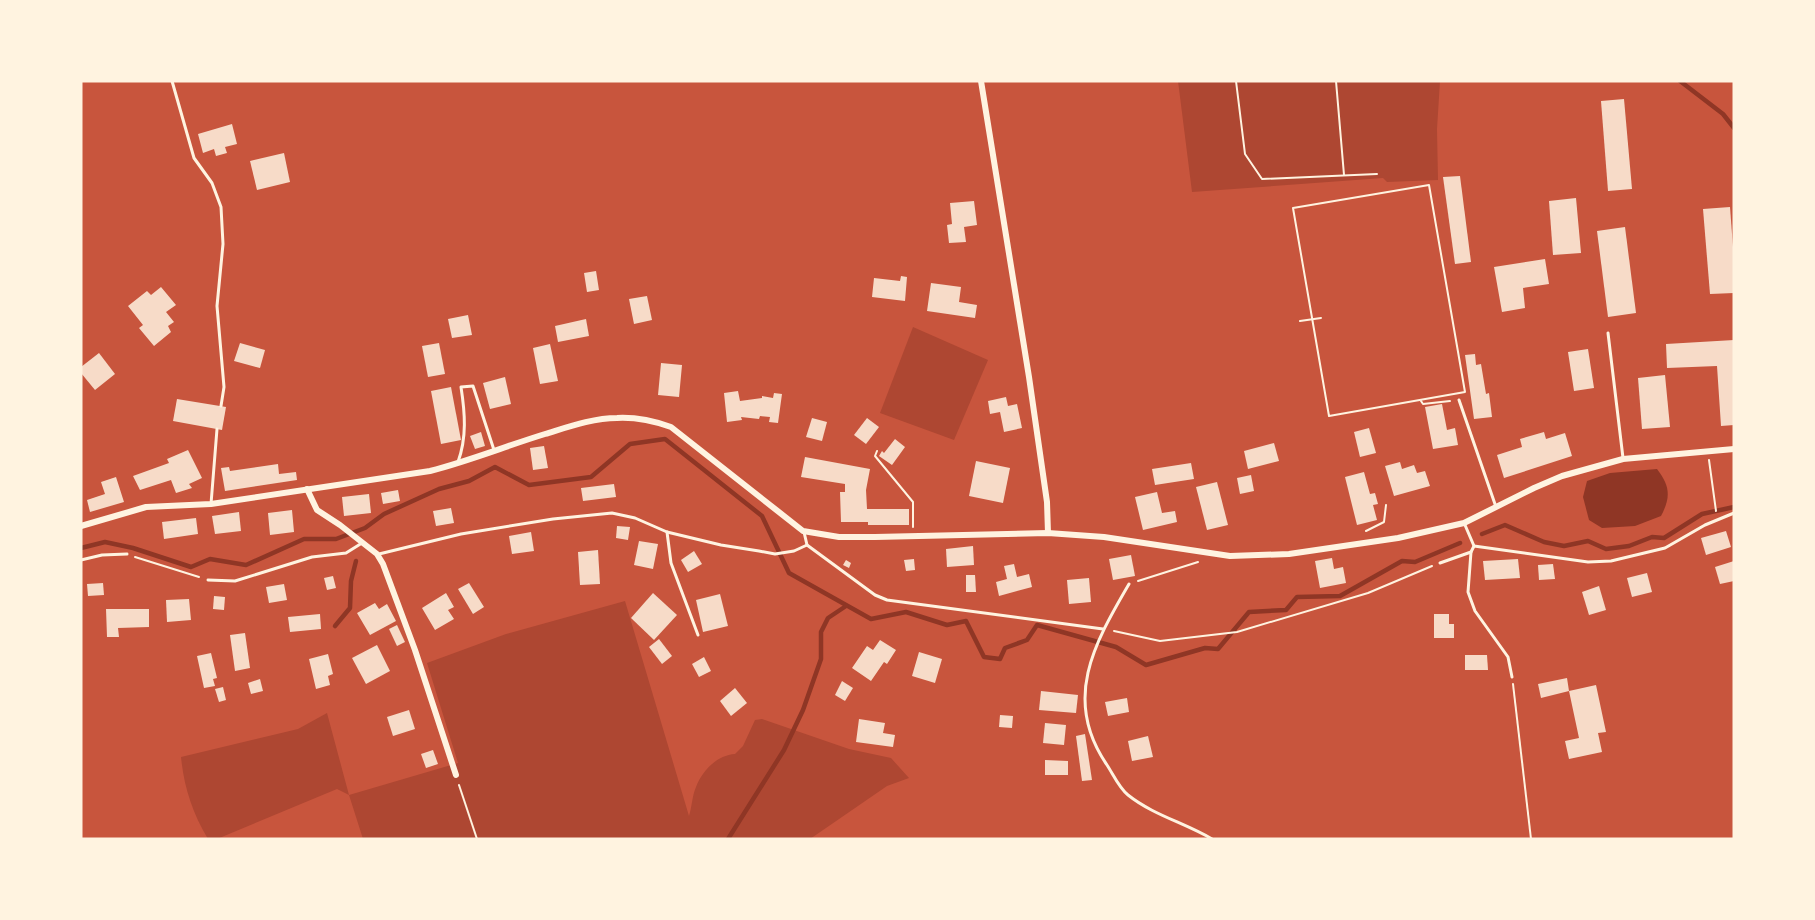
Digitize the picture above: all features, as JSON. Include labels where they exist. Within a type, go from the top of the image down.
[{"type":"street","points":[[981,81],[1029,377],[1047,502],[1048,533]]},
{"type":"street","points":[[81,526],[146,507],[211,504],[430,471],[458,464],[570,426],[615,418],[653,421],[671,427],[803,531],[839,537],[1048,533],[1104,537],[1230,556],[1289,554],[1398,538],[1464,523],[1562,476],[1623,459],[1734,449]]},
{"type":"street","points":[[307,489],[317,510],[377,554],[383,564],[415,650],[456,775]]},
{"type":"lane","points":[[172,81],[194,158],[212,183],[221,207],[223,244],[217,306],[224,387],[221,406]]},
{"type":"lane","points":[[1608,333],[1623,459]]},
{"type":"lane","points":[[458,464],[464,447],[465,434],[461,387],[473,386],[494,450]]},
{"type":"lane","points":[[1459,400],[1496,507]]},
{"type":"lane","points":[[211,504],[217,429]]},
{"type":"lane","points":[[377,554],[461,534],[553,519],[612,513],[635,518],[667,532],[721,545],[775,554],[794,551],[807,545]]},
{"type":"lane","points":[[1474,546],[1588,562],[1611,561],[1665,548],[1706,525],[1734,513]]},
{"type":"lane","points":[[1464,523],[1474,546]]},
{"type":"lane","points":[[803,531],[807,545],[875,596],[888,600],[1102,631]]},
{"type":"lane","points":[[667,532],[671,563],[698,635]]},
{"type":"lane","points":[[208,580],[235,581],[312,557],[346,553],[362,543]]},
{"type":"lane","points":[[1474,546],[1471,552],[1468,591],[1475,611],[1508,657],[1512,677]]},
{"type":"lane","points":[[1440,563],[1471,552]]},
{"type":"lane","points":[[81,561],[102,555],[127,554]]},
{"type":"lane","points":[[1129,584],[1102,631],[1085,677],[1086,723],[1100,756],[1126,793],[1154,811],[1212,839]]},
{"type":"path","points":[[1236,81],[1245,154],[1262,179],[1377,174]]},
{"type":"path","points":[[1336,81],[1344,175]]},
{"type":"path","points":[[1429,185],[1465,393],[1329,416],[1312,319],[1293,208],[1429,185]]},
{"type":"path","points":[[1300,321],[1321,318]]},
{"type":"path","points":[[1420,400],[1424,404],[1459,400]]},
{"type":"path","points":[[878,451],[875,456],[913,502],[914,536]]},
{"type":"path","points":[[1708,451],[1717,515]]},
{"type":"path","points":[[1363,533],[1384,522],[1386,505]]},
{"type":"path","points":[[1129,584],[1196,563],[1210,553]]},
{"type":"path","points":[[127,554],[208,580]]},
{"type":"path","points":[[1102,631],[1160,641],[1237,632],[1368,593],[1440,563]]},
{"type":"path","points":[[1512,677],[1531,839]]},
{"type":"path","points":[[456,775],[477,839]]},
{"type":"shaded area","points":[[1178,81],[1440,81],[1437,129],[1438,180],[1387,182],[1383,178],[1192,192]]},
{"type":"shaded area","points":[[913,327],[988,360],[954,440],[880,413]]},
{"type":"shaded area","points":[[1657,469],[1665,481],[1668,492],[1661,516],[1635,526],[1602,528],[1589,520],[1583,497],[1587,481],[1610,473]]},
{"type":"shaded area","points":[[625,601],[689,816],[695,790],[702,775],[716,761],[735,754],[743,746],[755,720],[762,719],[849,749],[891,758],[909,778],[887,786],[810,839],[363,839],[349,795],[458,763],[427,663],[506,634]]},
{"type":"shaded area","points":[[327,713],[349,795],[337,789],[217,839],[208,839],[197,819],[190,799],[181,757],[298,729]]},
{"type":"building","points":[[1624,99],[1632,189],[1608,191],[1601,101]]},
{"type":"building","points":[[232,124],[237,144],[225,147],[227,153],[216,156],[214,149],[203,153],[198,134]]},
{"type":"building","points":[[284,153],[290,182],[257,190],[250,161]]},
{"type":"building","points":[[1460,176],[1471,262],[1455,264],[1443,177]]},
{"type":"building","points":[[1576,198],[1581,253],[1553,255],[1549,201]]},
{"type":"building","points":[[974,201],[977,225],[964,227],[966,242],[949,243],[947,225],[952,224],[950,203]]},
{"type":"building","points":[[1730,207],[1734,293],[1710,294],[1703,209]]},
{"type":"building","points":[[1625,227],[1636,313],[1608,317],[1597,231]]},
{"type":"building","points":[[1545,259],[1549,284],[1523,288],[1525,308],[1502,312],[1494,267]]},
{"type":"building","points":[[596,271],[599,290],[587,292],[584,273]]},
{"type":"building","points":[[901,276],[907,277],[905,301],[872,297],[874,278],[900,281]]},
{"type":"building","points":[[931,283],[961,287],[959,302],[977,305],[975,318],[927,311]]},
{"type":"building","points":[[161,287],[176,305],[166,312],[174,322],[168,326],[171,332],[154,346],[139,328],[143,325],[128,306],[147,291],[151,295]]},
{"type":"building","points":[[647,296],[652,320],[634,324],[629,299]]},
{"type":"building","points":[[468,315],[472,335],[452,338],[448,319]]},
{"type":"building","points":[[586,319],[589,336],[558,342],[555,326]]},
{"type":"building","points":[[1734,340],[1734,425],[1721,426],[1717,366],[1667,368],[1666,344]]},
{"type":"building","points":[[240,343],[265,350],[260,368],[234,361]]},
{"type":"building","points":[[439,343],[445,374],[428,377],[422,346]]},
{"type":"building","points":[[550,344],[558,381],[540,384],[533,348]]},
{"type":"building","points":[[1588,349],[1594,388],[1574,391],[1568,352]]},
{"type":"building","points":[[99,353],[115,374],[95,390],[81,373],[81,367]]},
{"type":"building","points":[[1475,354],[1476,365],[1481,364],[1486,394],[1489,393],[1492,417],[1474,419],[1465,355]]},
{"type":"building","points":[[661,363],[682,365],[679,397],[658,395]]},
{"type":"building","points":[[1665,375],[1670,427],[1642,429],[1638,378]]},
{"type":"building","points":[[505,377],[511,404],[490,409],[483,383]]},
{"type":"building","points":[[451,387],[461,440],[441,444],[431,391]]},
{"type":"building","points":[[738,391],[740,401],[762,398],[762,396],[773,398],[774,393],[782,394],[778,423],[769,422],[770,417],[760,416],[759,419],[741,417],[742,420],[727,422],[724,393]]},
{"type":"building","points":[[1006,397],[1008,406],[1017,404],[1022,428],[1004,432],[1000,412],[990,414],[988,401]]},
{"type":"building","points":[[177,399],[226,407],[222,430],[173,421]]},
{"type":"building","points":[[1442,404],[1447,430],[1455,428],[1458,445],[1433,449],[1425,407]]},
{"type":"building","points":[[812,418],[827,422],[822,441],[806,437]]},
{"type":"building","points":[[867,418],[879,427],[866,444],[854,435]]},
{"type":"building","points":[[1369,428],[1376,453],[1360,457],[1354,432]]},
{"type":"building","points":[[481,432],[485,446],[475,449],[470,436]]},
{"type":"building","points":[[1544,432],[1546,439],[1565,433],[1572,456],[1504,478],[1497,455],[1522,447],[1520,439]]},
{"type":"building","points":[[895,439],[905,447],[892,465],[879,456]]},
{"type":"building","points":[[1274,443],[1279,461],[1248,469],[1244,451]]},
{"type":"building","points":[[544,446],[548,468],[533,470],[530,448]]},
{"type":"building","points":[[188,450],[202,478],[189,484],[192,488],[176,493],[171,480],[140,490],[133,476],[169,463],[167,459]]},
{"type":"building","points":[[805,457],[870,469],[866,490],[867,509],[909,509],[909,525],[868,525],[868,522],[841,522],[840,492],[845,492],[845,484],[801,477]]},
{"type":"building","points":[[976,461],[1010,468],[1003,503],[969,496]]},
{"type":"building","points":[[1400,462],[1402,469],[1414,465],[1417,473],[1425,471],[1430,486],[1394,496],[1385,466]]},
{"type":"building","points":[[1191,463],[1194,479],[1155,485],[1152,469]]},
{"type":"building","points":[[278,464],[279,474],[296,472],[297,480],[225,491],[221,468],[229,467],[230,471]]},
{"type":"building","points":[[1364,472],[1370,494],[1375,493],[1378,504],[1373,505],[1377,520],[1357,525],[1345,477]]},
{"type":"building","points":[[1251,475],[1254,491],[1240,494],[1237,478]]},
{"type":"building","points":[[116,477],[124,502],[90,512],[87,500],[105,494],[101,482]]},
{"type":"building","points":[[1217,482],[1228,525],[1207,530],[1196,487]]},
{"type":"building","points":[[614,484],[616,497],[583,501],[581,488]]},
{"type":"building","points":[[398,490],[400,501],[383,504],[381,493]]},
{"type":"building","points":[[1157,492],[1162,513],[1175,511],[1177,522],[1143,530],[1135,497]]},
{"type":"building","points":[[369,494],[371,513],[344,516],[342,497]]},
{"type":"building","points":[[451,508],[454,523],[436,526],[433,511]]},
{"type":"building","points":[[292,510],[294,532],[270,535],[268,513]]},
{"type":"building","points":[[239,512],[241,531],[215,534],[212,516]]},
{"type":"building","points":[[196,518],[198,534],[164,539],[162,522]]},
{"type":"building","points":[[617,526],[630,527],[628,540],[616,538]]},
{"type":"building","points":[[1726,531],[1731,547],[1706,555],[1701,538]]},
{"type":"building","points":[[531,532],[534,551],[512,554],[509,536]]},
{"type":"building","points":[[639,541],[658,544],[653,569],[634,565]]},
{"type":"building","points":[[973,546],[974,565],[947,567],[946,549]]},
{"type":"building","points":[[598,550],[600,584],[580,585],[578,552]]},
{"type":"building","points":[[694,551],[702,564],[688,572],[681,560]]},
{"type":"building","points":[[1131,555],[1135,576],[1113,580],[1109,559]]},
{"type":"building","points":[[1332,558],[1334,569],[1343,567],[1346,583],[1320,588],[1315,561]]},
{"type":"building","points":[[914,559],[915,570],[906,571],[904,560]]},
{"type":"building","points":[[1518,559],[1520,578],[1485,580],[1483,561]]},
{"type":"building","points":[[846,560],[851,563],[849,568],[843,565]]},
{"type":"building","points":[[1734,561],[1734,581],[1720,584],[1715,567]]},
{"type":"building","points":[[1014,564],[1017,577],[1029,574],[1032,587],[999,596],[996,582],[1007,579],[1004,566]]},
{"type":"building","points":[[1553,564],[1555,579],[1539,580],[1538,565]]},
{"type":"building","points":[[1647,573],[1652,592],[1632,597],[1627,578]]},
{"type":"building","points":[[966,575],[975,575],[976,592],[966,592]]},
{"type":"building","points":[[333,576],[336,588],[327,590],[324,578]]},
{"type":"building","points":[[1089,578],[1091,602],[1069,604],[1067,580]]},
{"type":"building","points":[[103,583],[104,595],[88,596],[87,584]]},
{"type":"building","points":[[469,583],[484,607],[473,614],[458,589]]},
{"type":"building","points":[[284,584],[287,600],[269,603],[266,587]]},
{"type":"building","points":[[1599,586],[1606,610],[1589,615],[1582,592]]},
{"type":"building","points":[[446,593],[454,607],[448,610],[454,619],[435,630],[422,608]]},
{"type":"building","points":[[653,593],[677,615],[654,640],[631,618]]},
{"type":"building","points":[[720,594],[728,626],[703,632],[696,600]]},
{"type":"building","points":[[214,596],[225,597],[224,610],[213,609]]},
{"type":"building","points":[[189,599],[191,620],[167,622],[166,600]]},
{"type":"building","points":[[375,603],[379,609],[387,604],[396,621],[370,635],[357,613]]},
{"type":"building","points":[[106,609],[149,609],[149,627],[118,628],[119,637],[107,637]]},
{"type":"building","points":[[320,614],[321,629],[290,632],[288,617]]},
{"type":"building","points":[[1434,614],[1449,614],[1449,624],[1454,624],[1454,638],[1434,638]]},
{"type":"building","points":[[397,625],[405,642],[397,646],[389,629]]},
{"type":"building","points":[[245,633],[250,668],[235,671],[230,635]]},
{"type":"building","points":[[659,639],[672,656],[662,664],[649,647]]},
{"type":"building","points":[[880,640],[896,650],[887,664],[884,662],[871,681],[852,668],[867,646],[873,650]]},
{"type":"building","points":[[377,645],[390,671],[366,684],[352,658]]},
{"type":"building","points":[[919,652],[942,659],[935,683],[912,676]]},
{"type":"building","points":[[211,653],[217,678],[213,679],[215,686],[204,688],[197,656]]},
{"type":"building","points":[[328,654],[333,674],[328,676],[330,685],[316,689],[309,659]]},
{"type":"building","points":[[1465,655],[1487,655],[1488,670],[1465,670]]},
{"type":"building","points":[[704,657],[711,671],[699,677],[692,664]]},
{"type":"building","points":[[1567,678],[1569,691],[1541,698],[1538,684]]},
{"type":"building","points":[[260,679],[263,691],[251,694],[248,683]]},
{"type":"building","points":[[842,681],[853,688],[845,701],[835,695]]},
{"type":"building","points":[[1596,685],[1606,732],[1598,733],[1602,752],[1569,759],[1565,741],[1579,738],[1569,691]]},
{"type":"building","points":[[223,687],[226,700],[219,702],[215,689]]},
{"type":"building","points":[[735,688],[747,703],[731,716],[720,701]]},
{"type":"building","points":[[1041,691],[1078,695],[1076,713],[1039,710]]},
{"type":"building","points":[[1127,698],[1129,712],[1108,716],[1105,702]]},
{"type":"building","points":[[409,710],[415,729],[393,736],[387,717]]},
{"type":"building","points":[[1000,715],[1013,716],[1012,728],[999,727]]},
{"type":"building","points":[[859,719],[885,723],[883,733],[895,735],[893,747],[856,742]]},
{"type":"building","points":[[1045,723],[1066,725],[1064,745],[1043,743]]},
{"type":"building","points":[[1085,734],[1092,780],[1082,781],[1076,736]]},
{"type":"building","points":[[1148,736],[1153,757],[1132,761],[1128,741]]},
{"type":"building","points":[[433,750],[438,764],[426,768],[421,754]]},
{"type":"building","points":[[1045,760],[1068,761],[1068,775],[1045,775]]},
{"type":"waterway","points":[[1680,81],[1723,114],[1734,128]]},
{"type":"waterway","points":[[81,548],[105,542],[133,548],[191,567],[210,559],[246,565],[304,539],[336,539],[365,528],[384,514],[439,489],[469,481],[495,467],[529,485],[591,477],[630,444],[665,439],[762,516],[789,573],[871,619],[906,612],[947,625],[966,621],[984,657],[1000,659],[1005,648],[1027,640],[1037,625],[1116,647],[1146,665],[1205,648],[1218,649],[1249,612],[1286,610],[1297,597],[1340,596],[1402,561],[1415,562],[1460,543]]},
{"type":"waterway","points":[[1482,534],[1505,525],[1544,542],[1564,546],[1588,541],[1606,549],[1629,546],[1652,537],[1664,538],[1702,514],[1734,507]]},
{"type":"waterway","points":[[335,626],[350,608],[351,581],[356,561]]},
{"type":"waterway","points":[[728,839],[784,750],[803,710],[821,659],[821,632],[828,618],[846,606]]}]
